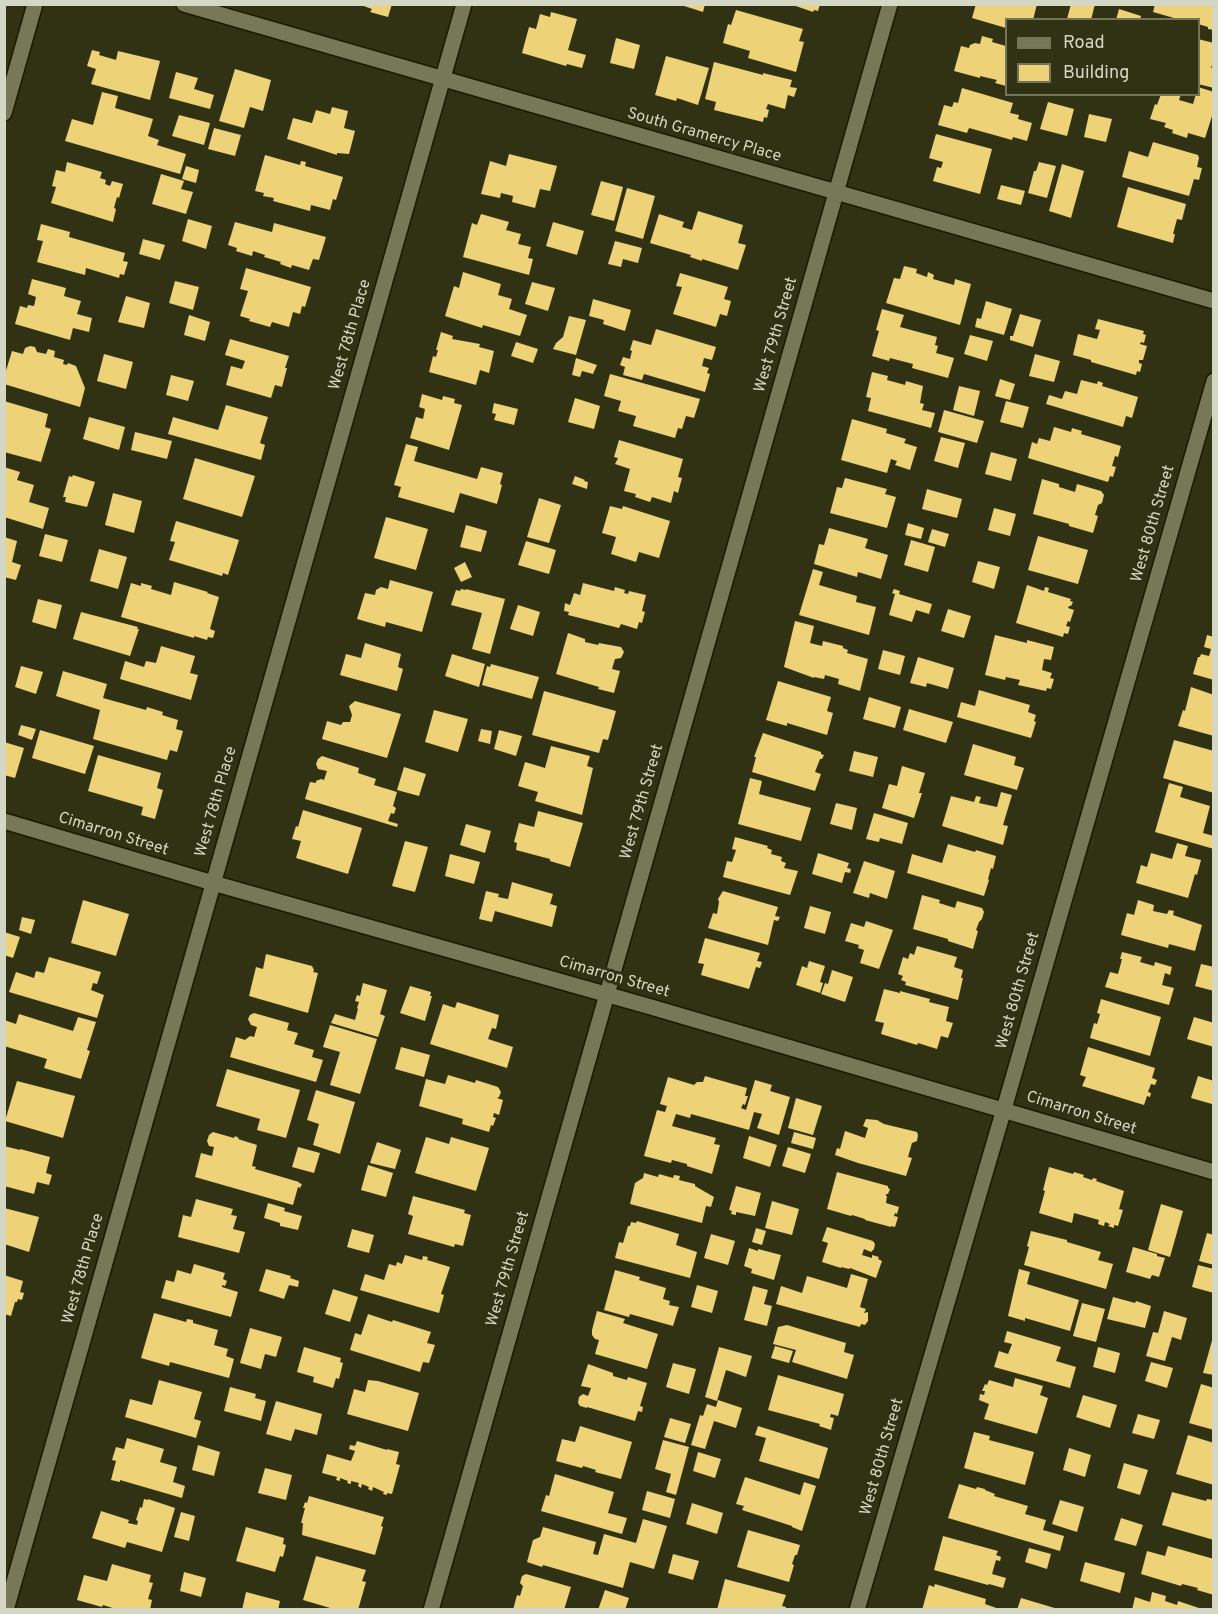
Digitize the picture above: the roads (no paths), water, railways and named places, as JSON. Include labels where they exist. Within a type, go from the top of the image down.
[{"type":"street","points":[[4,113],[36,4]]},
{"type":"street","name":"South Gramercy Place","points":[[184,4],[1214,301]]},
{"type":"street","name":"West 78th Place","points":[[6,1610],[464,4]]},
{"type":"street","name":"West 79th Street","points":[[431,1610],[890,4]]},
{"type":"street","name":"West 80th Street","points":[[857,1610],[1214,381]]},
{"type":"street","name":"Cimarron Street","points":[[4,821],[213,884],[607,994],[1214,1172]]}]
